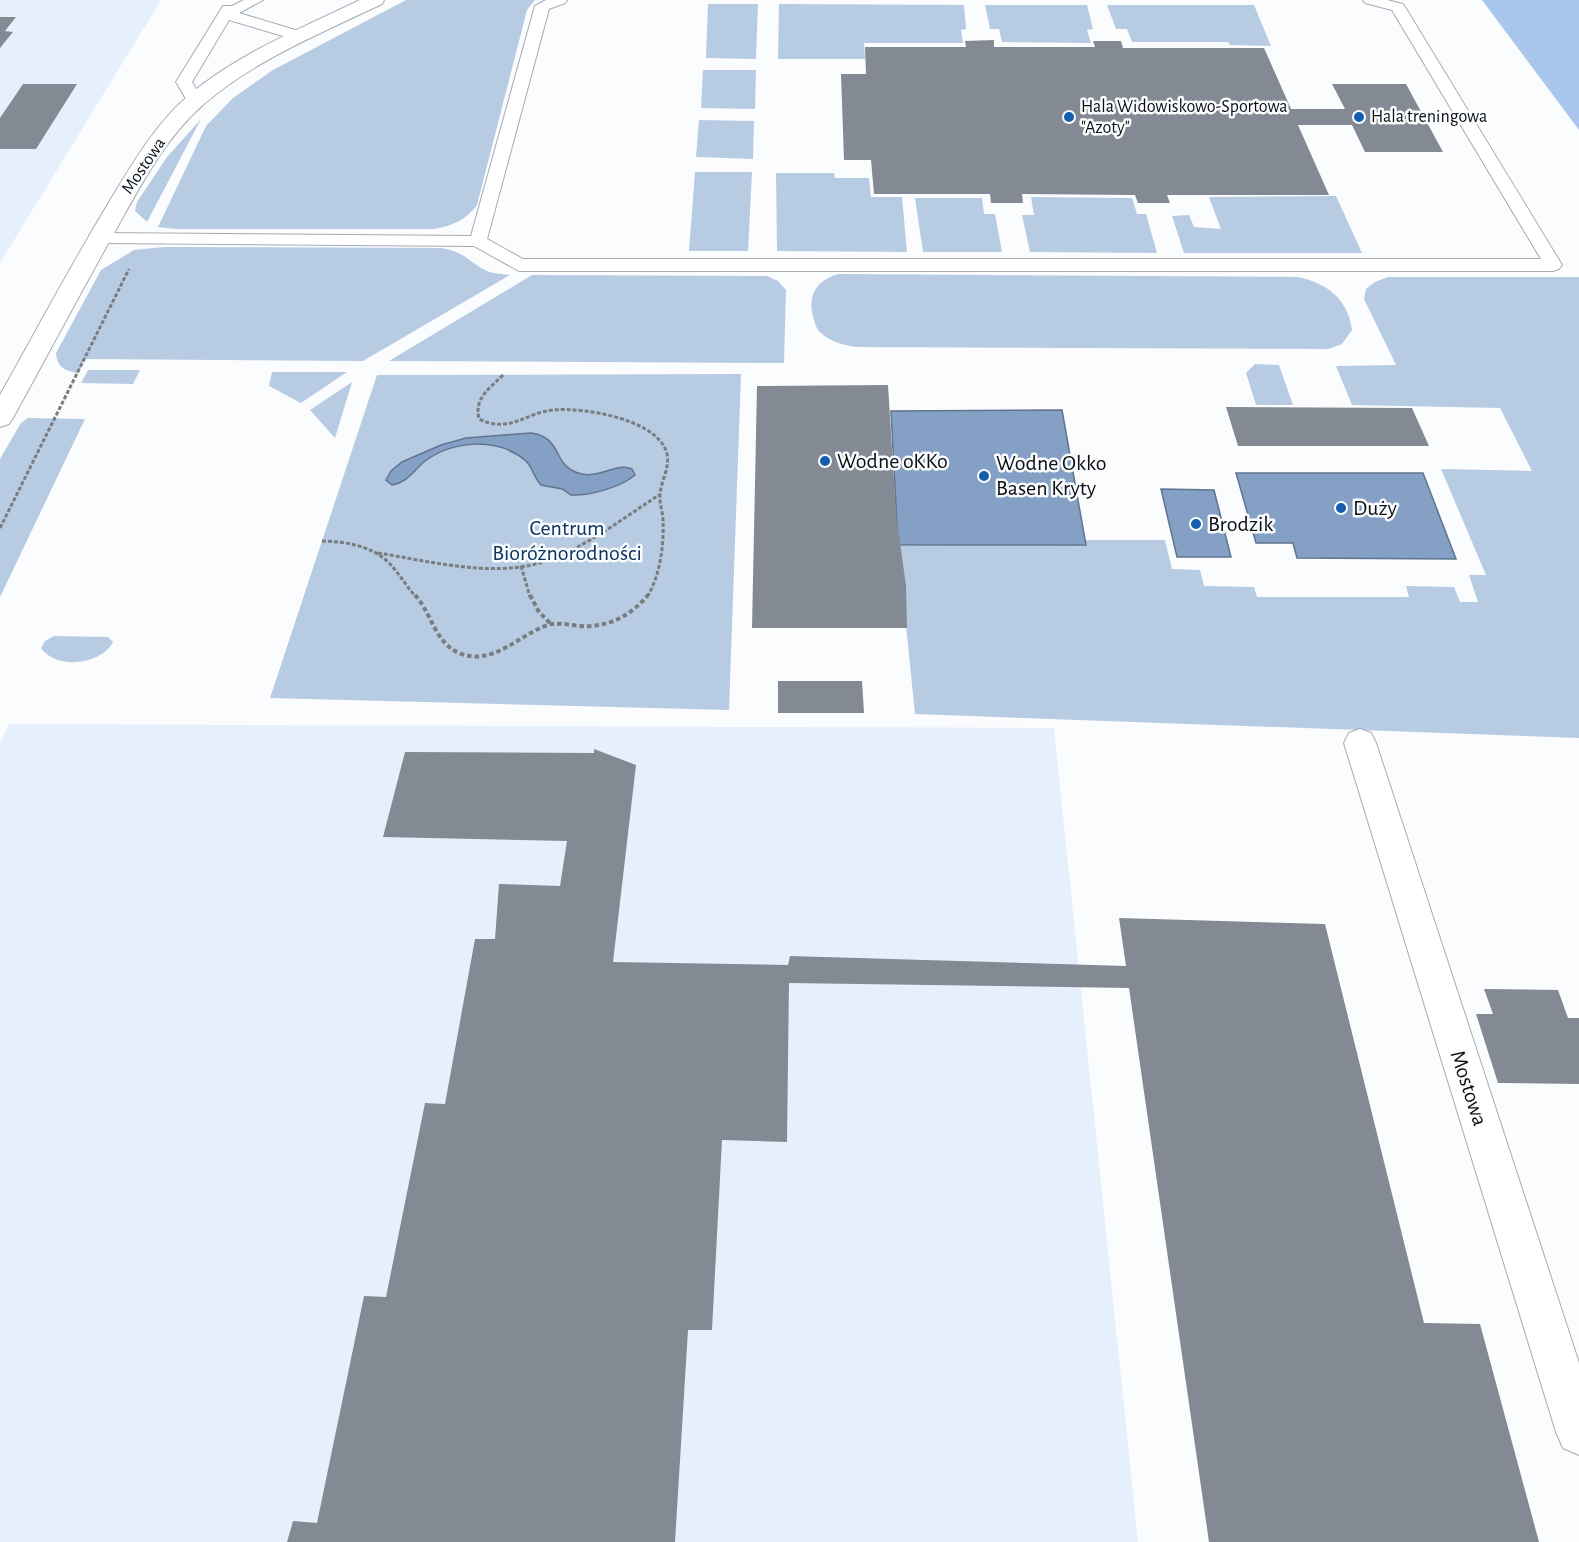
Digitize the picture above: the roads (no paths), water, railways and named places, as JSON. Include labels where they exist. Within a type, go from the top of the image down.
[{"type":"street","name":"Mostowa","points":[[0,418],[140,169],[175,122],[195,100],[220,82],[300,36],[375,0]]},
{"type":"street","name":"Mostowa","points":[[1360,743],[1579,1432]]},
{"type":"lane","points":[[195,100],[184,82],[229,7],[256,0]]},
{"type":"lane","points":[[478,241],[542,6],[560,0]]},
{"type":"lane","points":[[100,238],[478,241],[519,265],[1553,265],[1398,7],[1370,0]]},
{"type":"lane","points":[[229,7],[300,36]]},
{"type":"place","name":"Hala Widowiskowo-Sportowa \"Azoty\"","points":[[1069,117]]},
{"type":"place","name":"Hala treningowa","points":[[1359,117]]},
{"type":"place","name":"Wodne oKKo","points":[[825,461]]},
{"type":"place","name":"Wodne Okko Basen Kryty","points":[[984,476]]},
{"type":"place","name":"Duży","points":[[1341,508]]},
{"type":"place","name":"Brodzik","points":[[1196,524]]},
{"type":"park label","name":"Centrum Bioróżnorodności","points":[[567,540]]}]
